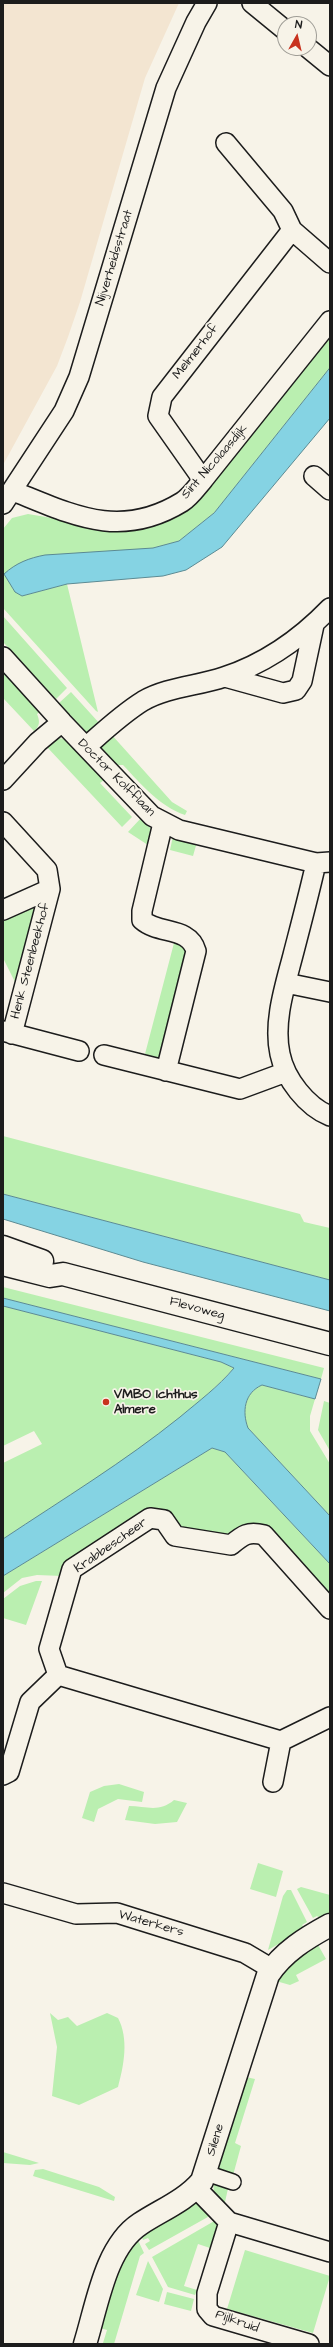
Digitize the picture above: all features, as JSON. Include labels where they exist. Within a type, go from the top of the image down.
[{"type":"street","name":"Nijverheidsstraat","points":[[8,497],[64,411],[79,377],[166,88],[196,22],[207,3]]},
{"type":"street","points":[[252,3],[277,23]]},
{"type":"street","points":[[317,55],[330,66]]},
{"type":"street","points":[[226,143],[283,211],[292,230],[330,263]]},
{"type":"street","name":"Melmerhof","points":[[203,480],[158,416],[162,397],[292,230]]},
{"type":"street","name":"Sint Nicolaasdijk","points":[[8,497],[77,517],[113,523],[144,519],[182,502],[203,480],[330,321]]},
{"type":"street","points":[[314,476],[330,490]]},
{"type":"street","points":[[86,747],[144,701],[164,693],[225,677],[275,653],[314,625],[330,608]]},
{"type":"street","points":[[225,677],[283,693],[296,690],[302,681],[314,625]]},
{"type":"street","name":"Doctor Kolfflaan","points":[[3,657],[62,722],[152,816],[178,830],[323,862]]},
{"type":"street","points":[[3,780],[38,742],[62,722]]},
{"type":"street","name":"Henk Steenbeekhof","points":[[3,822],[47,870],[50,889],[8,1033],[79,1051]]},
{"type":"street","points":[[163,823],[142,911],[142,920],[148,926],[189,937],[194,943],[196,951],[166,1071]]},
{"type":"street","points":[[323,862],[286,982],[278,1022],[280,1054],[286,1072],[296,1088],[320,1112],[330,1116]]},
{"type":"street","name":"Henk Steenbeekhof","points":[[3,910],[50,889]]},
{"type":"street","points":[[286,982],[330,992]]},
{"type":"street","points":[[104,1055],[240,1089],[286,1072]]},
{"type":"street","name":"Flevoweg","points":[[3,1247],[53,1265],[63,1274]]},
{"type":"street","name":"Flevoweg","points":[[3,1264],[50,1276],[63,1274],[330,1344]]},
{"type":"street","name":"Krabbescheer","points":[[58,1675],[49,1649],[72,1570],[150,1518],[164,1520],[175,1536],[231,1545],[244,1534],[253,1532],[264,1535],[330,1609]]},
{"type":"street","points":[[3,1775],[9,1772],[30,1702],[58,1675],[282,1741],[330,1717]]},
{"type":"street","points":[[272,1782],[282,1741]]},
{"type":"street","name":"Waterkers","points":[[3,1893],[76,1914],[117,1913],[245,1953],[272,1969]]},
{"type":"street","name":"Silene","points":[[201,2181],[264,1982],[272,1969],[292,1948],[330,1925]]},
{"type":"street","points":[[85,2344],[110,2261],[121,2241],[140,2224],[182,2200],[201,2181],[233,2182]]},
{"type":"street","points":[[201,2181],[229,2222],[330,2252]]},
{"type":"street","name":"Pijlkruid","points":[[229,2222],[207,2293],[207,2309],[213,2316],[309,2344]]},
{"type":"shaded area","points":[[3,3],[179,3],[145,78],[80,302],[57,366],[3,465]]},
{"type":"green space","points":[[330,336],[330,368],[214,513],[179,541],[12,588],[22,596],[67,584],[98,712],[96,711],[3,608],[3,529],[12,518],[28,514],[112,528],[219,475]]},
{"type":"green space","points":[[3,616],[67,688],[56,699],[3,642]]},
{"type":"green space","points":[[3,668],[41,711],[37,714],[39,723],[34,731],[3,698]]},
{"type":"green space","points":[[71,692],[101,725],[90,736],[59,703]]},
{"type":"green space","points":[[111,734],[172,802],[187,811],[185,815],[159,800],[123,765],[116,765],[98,745]]},
{"type":"green space","points":[[60,738],[71,744],[84,756],[104,780],[100,783],[132,817],[122,827],[46,746]]},
{"type":"green space","points":[[141,818],[152,830],[151,847],[128,832]]},
{"type":"green space","points":[[173,836],[197,842],[193,856],[170,850]]},
{"type":"green space","points":[[31,905],[37,915],[17,986],[3,958],[3,915]]},
{"type":"green space","points":[[174,943],[188,946],[162,1055],[159,1059],[145,1054]]},
{"type":"green space","points":[[3,1136],[300,1214],[304,1222],[330,1228],[330,1280],[3,1194]]},
{"type":"green space","points":[[3,1287],[324,1368],[321,1379],[3,1298]]},
{"type":"green space","name":"VMBO Ichthus Almere","points":[[3,1306],[221,1362],[234,1368],[182,1417],[154,1439],[3,1539],[3,1463],[42,1444],[34,1431],[3,1446]]},
{"type":"green space","points":[[262,1385],[315,1399],[310,1416],[310,1431],[330,1464],[330,1516],[248,1428],[245,1416],[246,1404],[251,1393]]},
{"type":"green space","points":[[324,1401],[330,1403],[330,1451],[318,1430]]},
{"type":"green space","points":[[212,1448],[225,1452],[330,1564],[330,1601],[257,1525],[244,1525],[228,1537],[178,1529],[169,1515],[62,1576],[37,1575],[22,1578],[3,1593],[3,1576]]},
{"type":"green space","points":[[36,1581],[42,1581],[26,1625],[3,1618],[3,1599],[20,1586]]},
{"type":"green space","points":[[119,1784],[144,1792],[142,1802],[118,1799],[98,1809],[94,1822],[82,1818],[90,1792],[104,1786]]},
{"type":"green space","points":[[174,1800],[187,1803],[177,1822],[155,1824],[125,1820],[129,1806],[158,1808]]},
{"type":"green space","points":[[258,1863],[283,1871],[276,1897],[250,1889]]},
{"type":"green space","points":[[301,1887],[330,1895],[330,1913],[321,1919],[317,1916],[313,1918],[297,1889]]},
{"type":"green space","points":[[287,1890],[291,1890],[307,1922],[302,1925],[305,1929],[268,1950],[283,1896]]},
{"type":"green space","points":[[317,1943],[326,1959],[296,1975],[299,1981],[290,1985],[276,1981],[282,1971]]},
{"type":"green space","points":[[50,2013],[58,2020],[68,2017],[77,2026],[107,2013],[118,2018],[123,2035],[124,2061],[118,2087],[79,2105],[52,2096],[57,2047]]},
{"type":"green space","points":[[246,2077],[255,2079],[235,2143],[241,2146],[232,2179],[217,2170]]},
{"type":"green space","points":[[3,2152],[39,2163],[30,2165],[3,2163]]},
{"type":"green space","points":[[43,2169],[99,2187],[115,2197],[114,2201],[33,2176],[35,2170]]},
{"type":"green space","points":[[213,2180],[229,2184],[225,2202],[222,2204],[214,2194]]},
{"type":"green space","points":[[195,2203],[204,2205],[215,2213],[149,2250],[145,2244],[150,2241],[148,2238],[143,2240],[141,2235]]},
{"type":"green space","points":[[216,2220],[217,2225],[210,2248],[198,2244],[184,2286],[197,2290],[195,2295],[168,2287],[152,2257]]},
{"type":"green space","points":[[137,2238],[144,2253],[140,2256],[114,2344],[103,2343],[107,2330],[100,2328],[120,2263]]},
{"type":"green space","points":[[245,2250],[330,2276],[313,2333],[227,2309]]},
{"type":"green space","points":[[148,2261],[163,2289],[159,2302],[136,2295]]},
{"type":"green space","points":[[167,2292],[194,2299],[191,2311],[164,2304]]},
{"type":"water","points":[[330,368],[330,418],[222,547],[186,570],[163,576],[67,584],[22,596],[15,592],[4,574],[18,564],[34,558],[45,555],[153,548],[179,541],[214,513]]},
{"type":"water","points":[[3,1194],[330,1280],[330,1311],[143,1262],[3,1219]]},
{"type":"water","points":[[3,1298],[321,1379],[315,1399],[262,1385],[256,1388],[248,1398],[245,1416],[248,1428],[330,1516],[330,1564],[225,1452],[212,1448],[3,1576],[3,1539],[93,1480],[159,1434],[208,1394],[234,1368],[221,1362],[3,1306]]},
{"type":"place","name":"VMBO Ichthus Almere","points":[[106,1402]]}]
